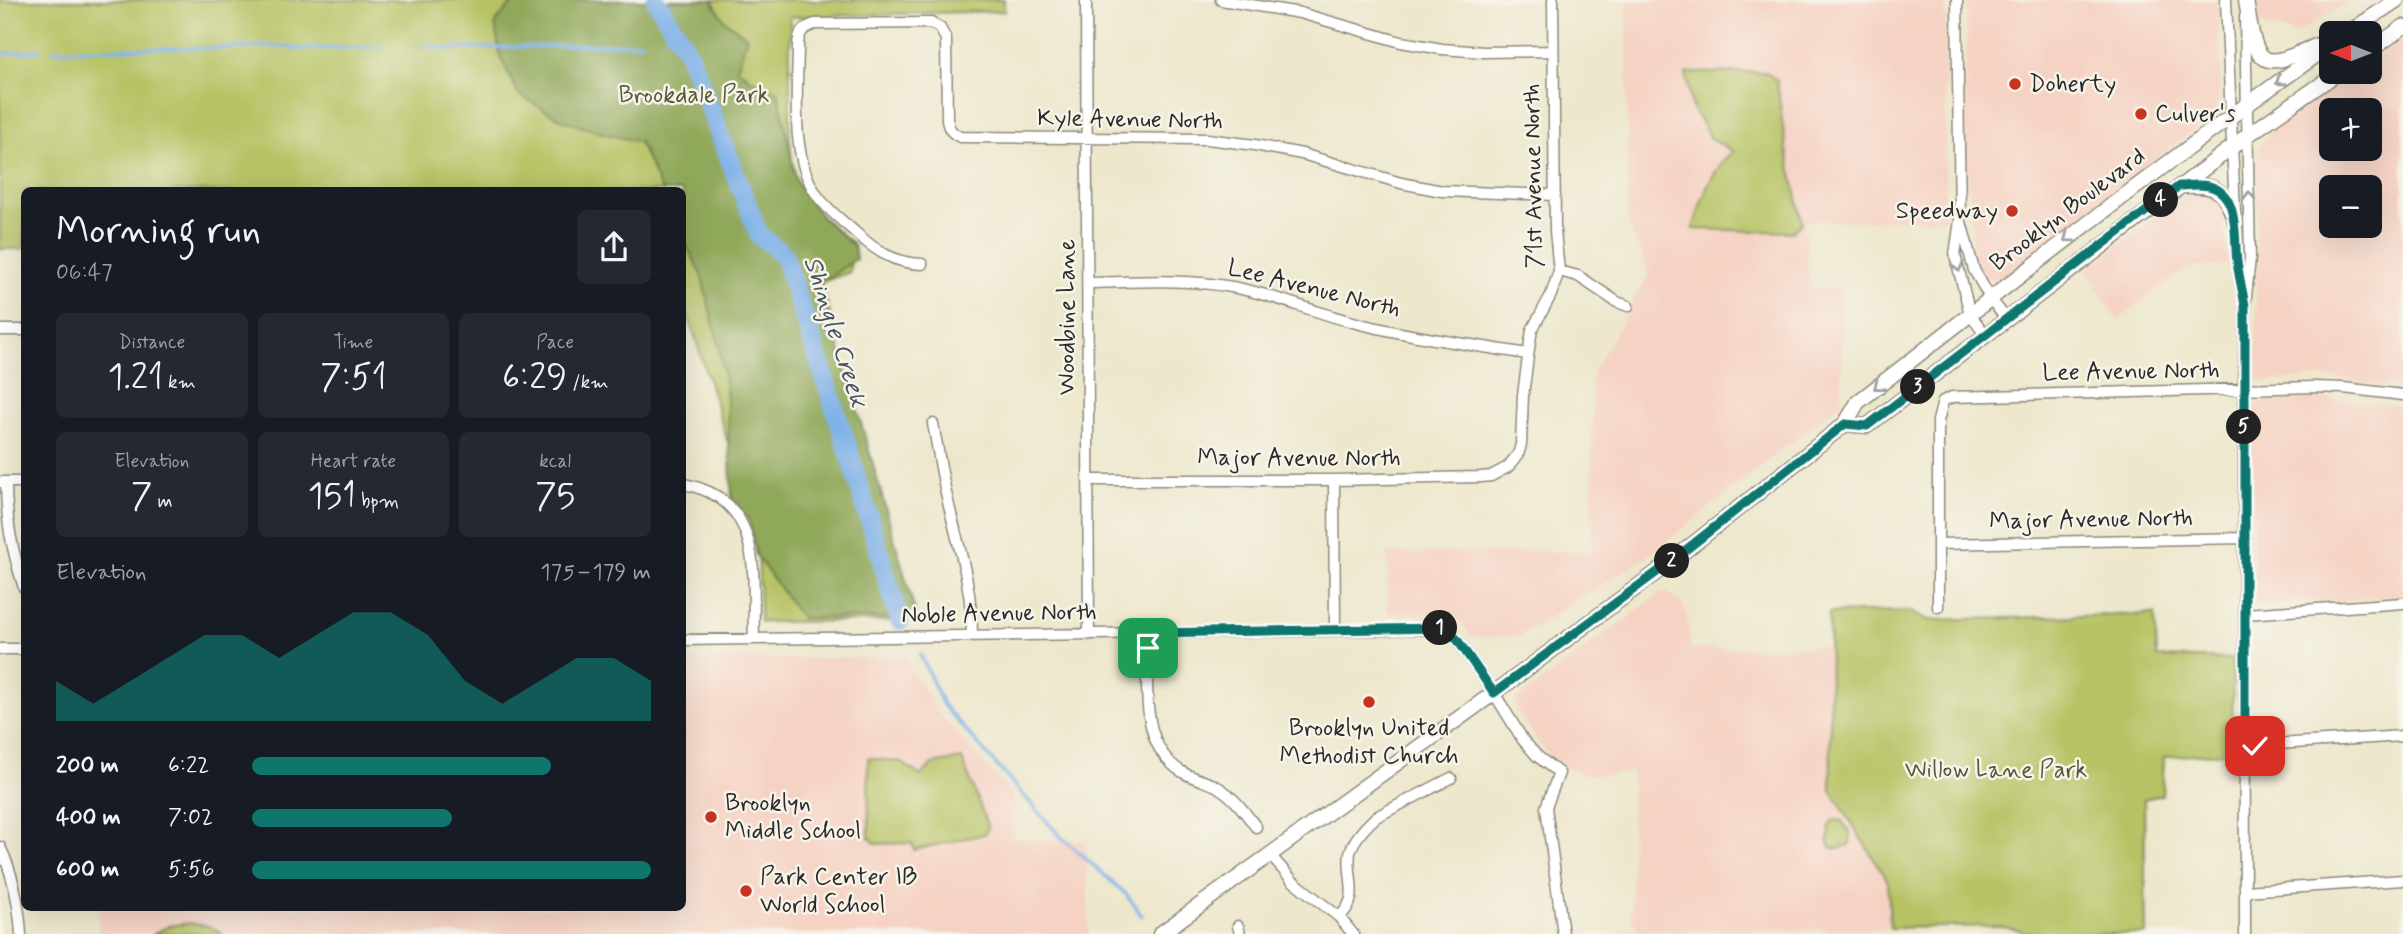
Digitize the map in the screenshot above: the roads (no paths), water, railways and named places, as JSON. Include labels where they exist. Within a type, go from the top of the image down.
[{"type":"main road","points":[[2246,0],[2254,46],[2264,58],[2278,61],[2287,59],[2319,44]]},
{"type":"main road","points":[[2366,21],[2397,0]]},
{"type":"main road","points":[[2382,42],[2403,27]]},
{"type":"main road","name":"Brooklyn Boulevard","points":[[1160,934],[1668,564],[1845,424],[1858,402],[1990,298],[2230,117],[2319,54]]},
{"type":"main road","name":"Brooklyn Boulevard","points":[[1845,424],[1867,426],[2179,186],[2322,84]]},
{"type":"main road","points":[[2179,186],[2202,185],[2222,192],[2236,223]]},
{"type":"street","name":"Woodbine Lane","points":[[1086,0],[1089,635]]},
{"type":"street","points":[[1221,0],[1300,13],[1401,42],[1442,49],[1483,52],[1553,51]]},
{"type":"street","name":"71st Avenue North","points":[[1508,467],[1514,461],[1521,444],[1522,395],[1532,330],[1551,295],[1559,271],[1555,231],[1553,0]]},
{"type":"street","points":[[1957,0],[1960,220],[1955,256],[1970,314],[1986,336]]},
{"type":"street","points":[[2226,0],[2237,260],[2245,306]]},
{"type":"street","points":[[2245,934],[2244,391],[2245,306],[2250,258],[2246,0]]},
{"type":"street","name":"Kyle Avenue North","points":[[922,264],[902,263],[866,241],[817,196],[808,179],[801,160],[799,141],[799,34],[804,28],[815,24],[931,23],[940,28],[946,39],[948,127],[953,134],[968,138],[1207,139],[1302,154],[1401,183],[1442,191],[1555,195]]},
{"type":"street","points":[[1960,220],[1974,270],[2007,320]]},
{"type":"street","points":[[1559,271],[1578,276],[1617,302],[1628,306]]},
{"type":"street","name":"Lee Avenue North","points":[[1088,283],[1196,282],[1231,286],[1396,333],[1528,354]]},
{"type":"street","points":[[0,330],[21,330]]},
{"type":"street","name":"Lee Avenue North","points":[[1938,544],[1938,421],[1943,401],[1952,397],[2329,387],[2403,395]]},
{"type":"street","points":[[933,424],[950,512],[970,593],[972,636]]},
{"type":"street","name":"Major Avenue North","points":[[1088,480],[1334,480],[1491,476],[1508,467]]},
{"type":"street","points":[[1334,480],[1335,630]]},
{"type":"street","points":[[21,482],[3,482],[11,547],[21,579]]},
{"type":"street","points":[[686,485],[704,489],[729,505],[739,516],[751,542],[754,638]]},
{"type":"street","name":"Major Avenue North","points":[[1938,544],[2245,538]]},
{"type":"street","points":[[1938,544],[1938,607]]},
{"type":"street","points":[[2245,614],[2403,603]]},
{"type":"street","name":"Noble Avenue North","points":[[686,640],[1441,628],[1456,638],[1494,693]]},
{"type":"street","points":[[1148,633],[1149,711],[1154,741],[1172,765],[1185,774],[1217,787],[1232,798],[1256,827]]},
{"type":"street","points":[[0,649],[21,649]]},
{"type":"street","points":[[1494,693],[1523,740],[1559,774],[1546,807],[1563,934]]},
{"type":"street","points":[[2245,746],[2403,736]]},
{"type":"street","points":[[1339,916],[1351,902],[1350,853],[1368,823],[1451,778]]},
{"type":"street","points":[[0,847],[10,868],[17,894],[22,934]]},
{"type":"street","points":[[1270,855],[1293,881],[1339,916],[1353,934]]},
{"type":"street","points":[[2245,891],[2403,880]]},
{"type":"waterway","name":"Shingle Creek","points":[[656,0],[688,52],[759,235],[783,254],[845,439],[900,621]]},
{"type":"waterway","points":[[665,37],[677,32]]},
{"type":"waterway","points":[[422,46],[450,49],[642,43]]},
{"type":"waterway","points":[[53,50],[381,47]]},
{"type":"waterway","points":[[0,54],[41,50]]},
{"type":"waterway","name":"Shingle Creek","points":[[920,654],[943,705],[1059,835],[1126,894],[1142,916]]},
{"type":"place","name":"Doherty","points":[[2015,84]]},
{"type":"place","name":"Culver's","points":[[2141,114]]},
{"type":"place","name":"Speedway","points":[[2012,211]]},
{"type":"place","name":"Brooklyn United Methodist Church","points":[[1369,702]]},
{"type":"place","name":"Brooklyn Middle School","points":[[711,817]]},
{"type":"place","name":"Park Center IB World School","points":[[746,891]]},
{"type":"park label","name":"Brookdale Park","points":[[694,95]]},
{"type":"park label","name":"Willow Lane Park","points":[[1996,770]]}]
